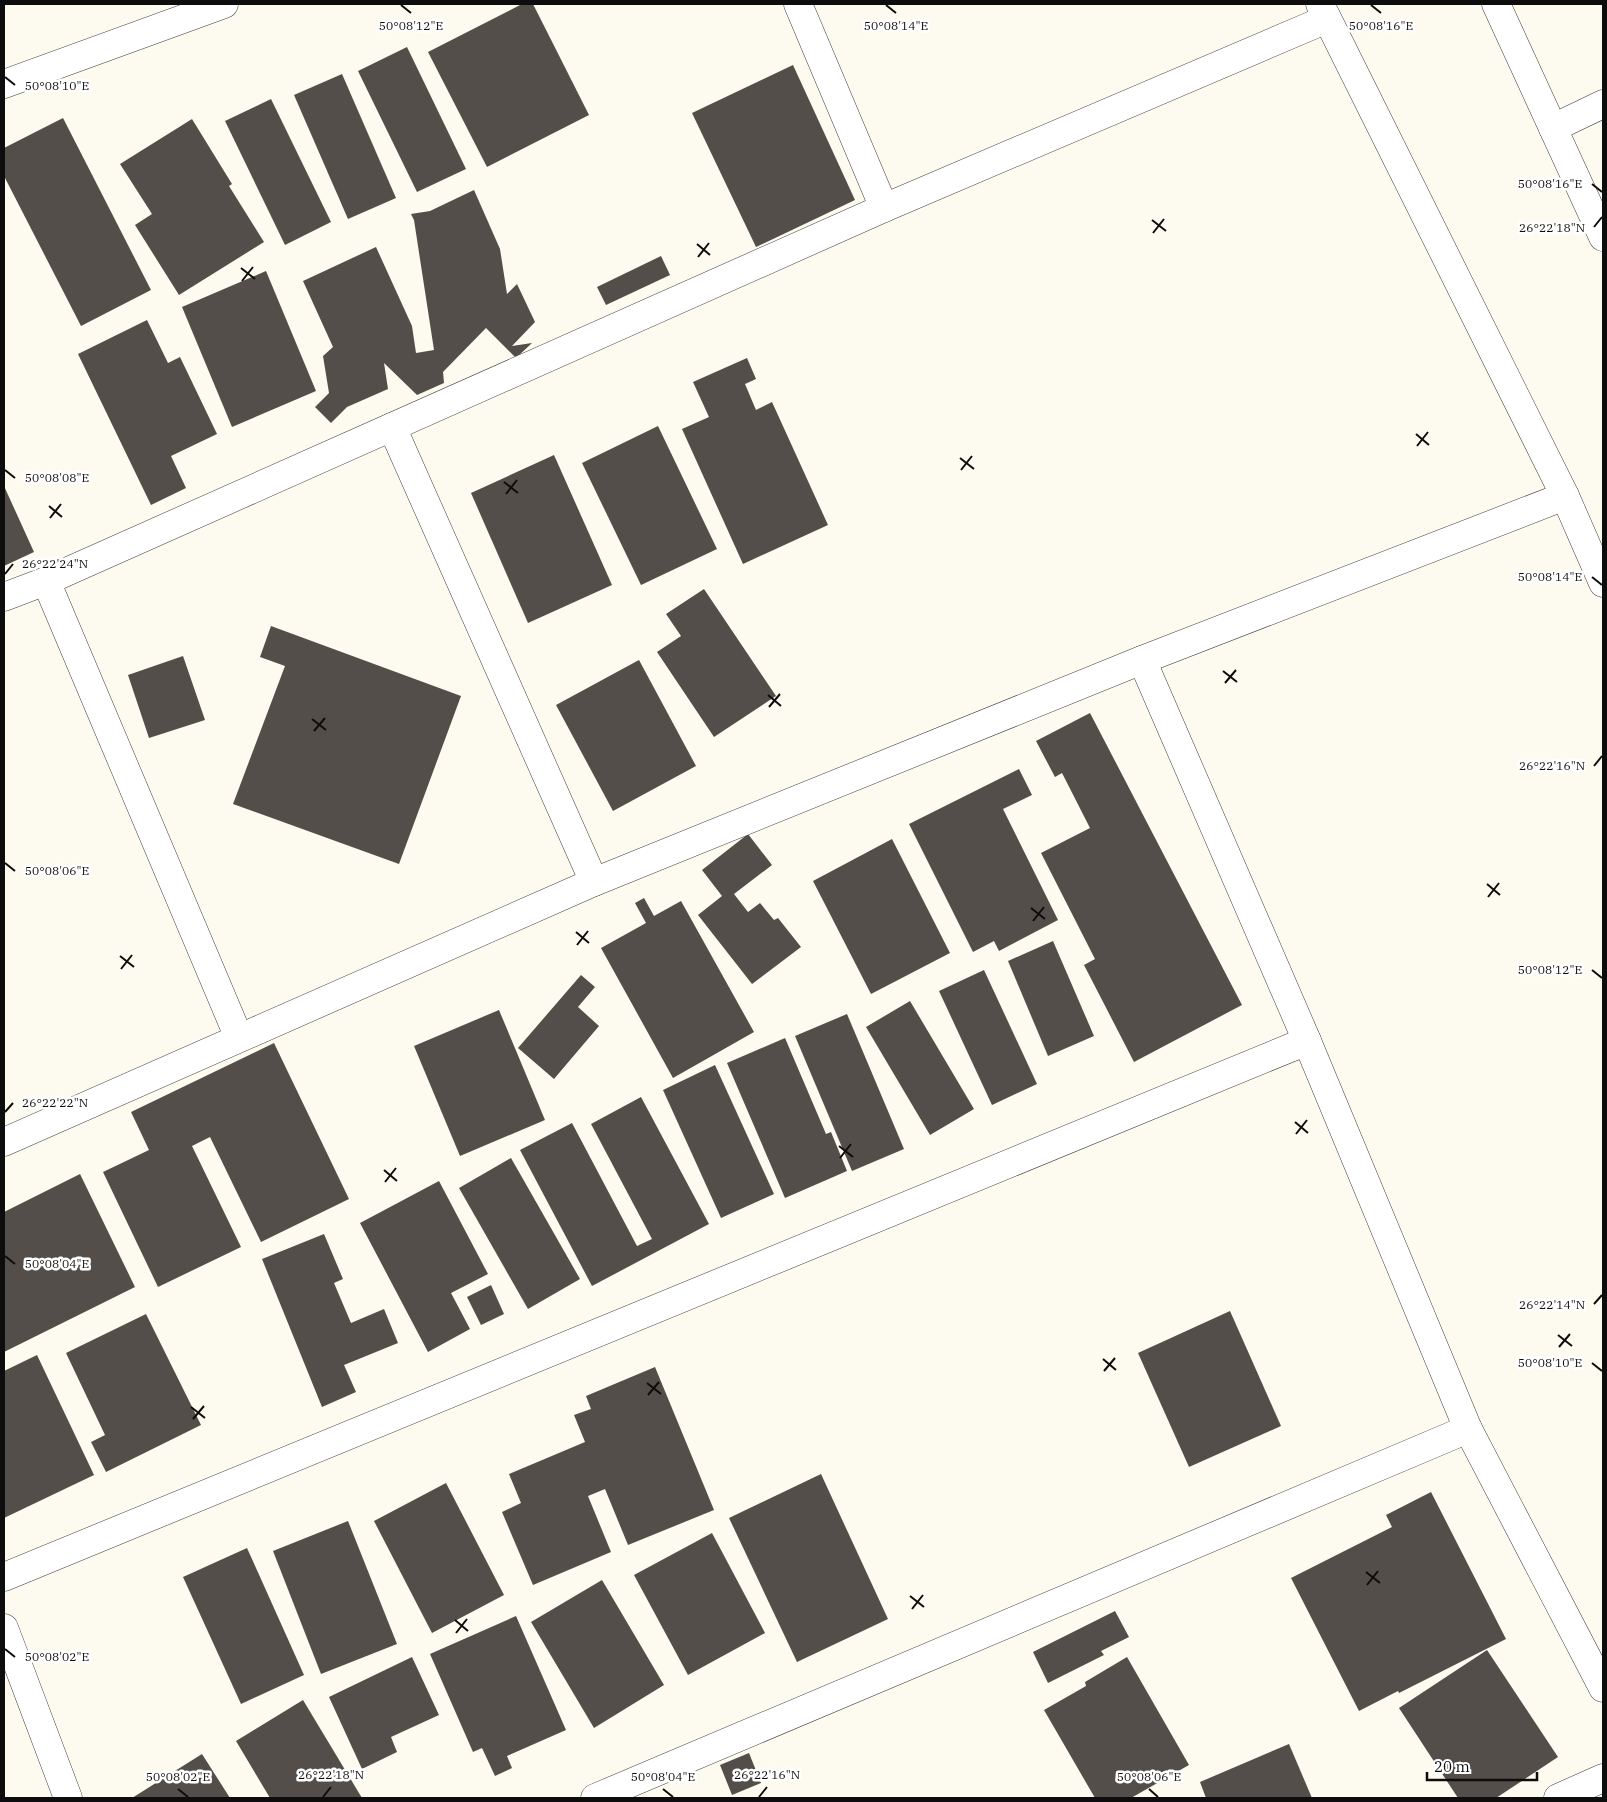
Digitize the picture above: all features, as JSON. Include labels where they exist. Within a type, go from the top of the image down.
[{"type":"street","points":[[4,84],[224,4]]},
{"type":"street","points":[[798,4],[884,208]]},
{"type":"street","points":[[1496,4],[1603,237]]},
{"type":"street","points":[[4,597],[46,581],[1324,11],[1565,496],[1603,583]]},
{"type":"street","points":[[1553,128],[1603,104]]},
{"type":"street","points":[[392,427],[594,882]]},
{"type":"street","points":[[4,1142],[594,882],[1142,660],[1565,496]]},
{"type":"street","points":[[46,581],[239,1038]]},
{"type":"street","points":[[1142,660],[1307,1041],[1468,1429],[1603,1688]]},
{"type":"street","points":[[4,1577],[1307,1041]]},
{"type":"street","points":[[595,1798],[1468,1429]]},
{"type":"street","points":[[4,1628],[68,1798]]},
{"type":"street","points":[[1558,1798],[1603,1778]]},
{"type":"building","points":[[522,4],[533,4],[589,115],[487,167],[428,52]]},
{"type":"building","points":[[407,47],[466,169],[417,192],[358,71]]},
{"type":"building","points":[[793,65],[855,200],[756,247],[692,113]]},
{"type":"building","points":[[342,74],[396,198],[348,219],[294,95]]},
{"type":"building","points":[[271,99],[331,222],[285,245],[225,121]]},
{"type":"building","points":[[63,118],[151,290],[81,326],[4,176],[4,148]]},
{"type":"building","points":[[192,119],[232,184],[229,186],[264,242],[179,295],[135,225],[152,214],[120,164]]},
{"type":"building","points":[[474,190],[500,249],[507,294],[517,284],[535,322],[512,346],[532,343],[516,358],[486,328],[443,372],[444,383],[417,395],[384,363],[388,389],[347,407],[331,423],[315,407],[329,393],[323,356],[333,347],[303,281],[376,247],[412,326],[416,353],[434,350],[414,220],[411,214],[430,211]]},
{"type":"building","points":[[661,256],[670,275],[606,305],[597,287]]},
{"type":"building","points":[[266,271],[316,391],[232,427],[182,307]]},
{"type":"building","points":[[147,320],[168,363],[180,357],[217,434],[171,456],[186,488],[151,505],[78,354]]},
{"type":"building","points":[[747,358],[756,379],[745,384],[756,410],[772,402],[828,525],[743,564],[682,429],[709,417],[693,382]]},
{"type":"building","points":[[658,426],[717,549],[641,585],[582,463]]},
{"type":"building","points":[[554,455],[612,585],[528,623],[471,493]]},
{"type":"building","points":[[4,486],[34,552],[4,566]]},
{"type":"building","points":[[704,589],[776,696],[714,737],[657,652],[681,636],[666,614]]},
{"type":"building","points":[[271,626],[461,696],[399,864],[233,804],[285,666],[260,657]]},
{"type":"building","points":[[183,656],[205,720],[149,738],[128,675]]},
{"type":"building","points":[[639,660],[696,766],[613,811],[556,705]]},
{"type":"building","points":[[1090,713],[1242,1005],[1134,1062],[1084,965],[1095,959],[1041,853],[1090,828],[1062,773],[1055,777],[1036,741]]},
{"type":"building","points":[[1019,769],[1032,795],[1003,809],[1058,920],[999,951],[994,941],[973,952],[909,824]]},
{"type":"building","points":[[748,834],[772,865],[734,894],[748,912],[760,903],[774,920],[778,918],[801,947],[752,984],[698,915],[722,896],[702,870]]},
{"type":"building","points":[[892,839],[950,953],[871,994],[813,881]]},
{"type":"building","points":[[644,898],[654,916],[681,901],[754,1032],[673,1078],[601,948],[646,923],[635,903]]},
{"type":"building","points":[[1053,941],[1094,1036],[1048,1056],[1008,961]]},
{"type":"building","points":[[984,970],[1037,1084],[992,1105],[939,991]]},
{"type":"building","points":[[581,975],[595,987],[578,1007],[599,1026],[554,1079],[518,1048]]},
{"type":"building","points":[[910,1001],[974,1109],[930,1135],[866,1027]]},
{"type":"building","points":[[499,1010],[545,1120],[460,1156],[414,1046]]},
{"type":"building","points":[[847,1014],[904,1149],[852,1171],[795,1036]]},
{"type":"building","points":[[785,1038],[826,1134],[831,1132],[847,1171],[785,1198],[727,1063]]},
{"type":"building","points":[[274,1043],[349,1199],[261,1242],[210,1137],[192,1146],[241,1247],[158,1287],[103,1172],[149,1150],[131,1112]]},
{"type":"building","points":[[715,1065],[774,1194],[721,1218],[663,1090]]},
{"type":"building","points":[[641,1097],[709,1224],[592,1286],[520,1150],[572,1123],[637,1246],[652,1239],[591,1124]]},
{"type":"building","points":[[511,1158],[580,1279],[528,1309],[459,1188]]},
{"type":"building","points":[[80,1174],[135,1287],[4,1352],[4,1212]]},
{"type":"building","points":[[439,1181],[488,1274],[451,1293],[470,1329],[428,1352],[360,1223]]},
{"type":"building","points":[[324,1234],[343,1279],[334,1283],[351,1323],[384,1309],[398,1343],[344,1365],[356,1392],[322,1407],[262,1259]]},
{"type":"building","points":[[491,1285],[504,1314],[481,1325],[467,1297]]},
{"type":"building","points":[[1230,1311],[1281,1426],[1189,1467],[1138,1353]]},
{"type":"building","points":[[146,1314],[201,1425],[106,1472],[91,1442],[105,1435],[66,1353]]},
{"type":"building","points":[[37,1355],[94,1475],[4,1518],[4,1371]]},
{"type":"building","points":[[655,1367],[714,1510],[628,1545],[605,1489],[588,1496],[611,1552],[533,1585],[502,1512],[521,1503],[509,1474],[585,1442],[574,1415],[591,1409],[586,1396]]},
{"type":"building","points":[[821,1474],[888,1619],[797,1662],[729,1518]]},
{"type":"building","points":[[446,1483],[504,1595],[432,1633],[374,1521]]},
{"type":"building","points":[[1431,1492],[1506,1639],[1359,1711],[1291,1578],[1392,1527],[1386,1515]]},
{"type":"building","points":[[348,1521],[397,1644],[321,1674],[273,1551]]},
{"type":"building","points":[[712,1533],[765,1633],[688,1675],[634,1575]]},
{"type":"building","points":[[247,1548],[304,1675],[241,1704],[183,1577]]},
{"type":"building","points":[[602,1580],[664,1685],[594,1728],[531,1622]]},
{"type":"building","points":[[1115,1611],[1129,1637],[1101,1651],[1104,1655],[1048,1683],[1033,1652]]},
{"type":"building","points":[[516,1616],[566,1730],[507,1756],[512,1768],[495,1776],[482,1748],[473,1752],[430,1654]]},
{"type":"building","points":[[1487,1650],[1558,1757],[1496,1798],[1458,1798],[1399,1708]]},
{"type":"building","points":[[412,1657],[439,1715],[391,1737],[397,1752],[362,1769],[329,1697]]},
{"type":"building","points":[[1127,1657],[1189,1765],[1131,1798],[1095,1798],[1044,1710],[1086,1686],[1085,1682]]},
{"type":"building","points":[[303,1700],[362,1798],[270,1798],[236,1741]]},
{"type":"building","points":[[1289,1744],[1312,1798],[1206,1798],[1200,1782]]},
{"type":"building","points":[[749,1753],[761,1783],[732,1795],[720,1765]]},
{"type":"building","points":[[202,1754],[230,1798],[132,1798]]}]
